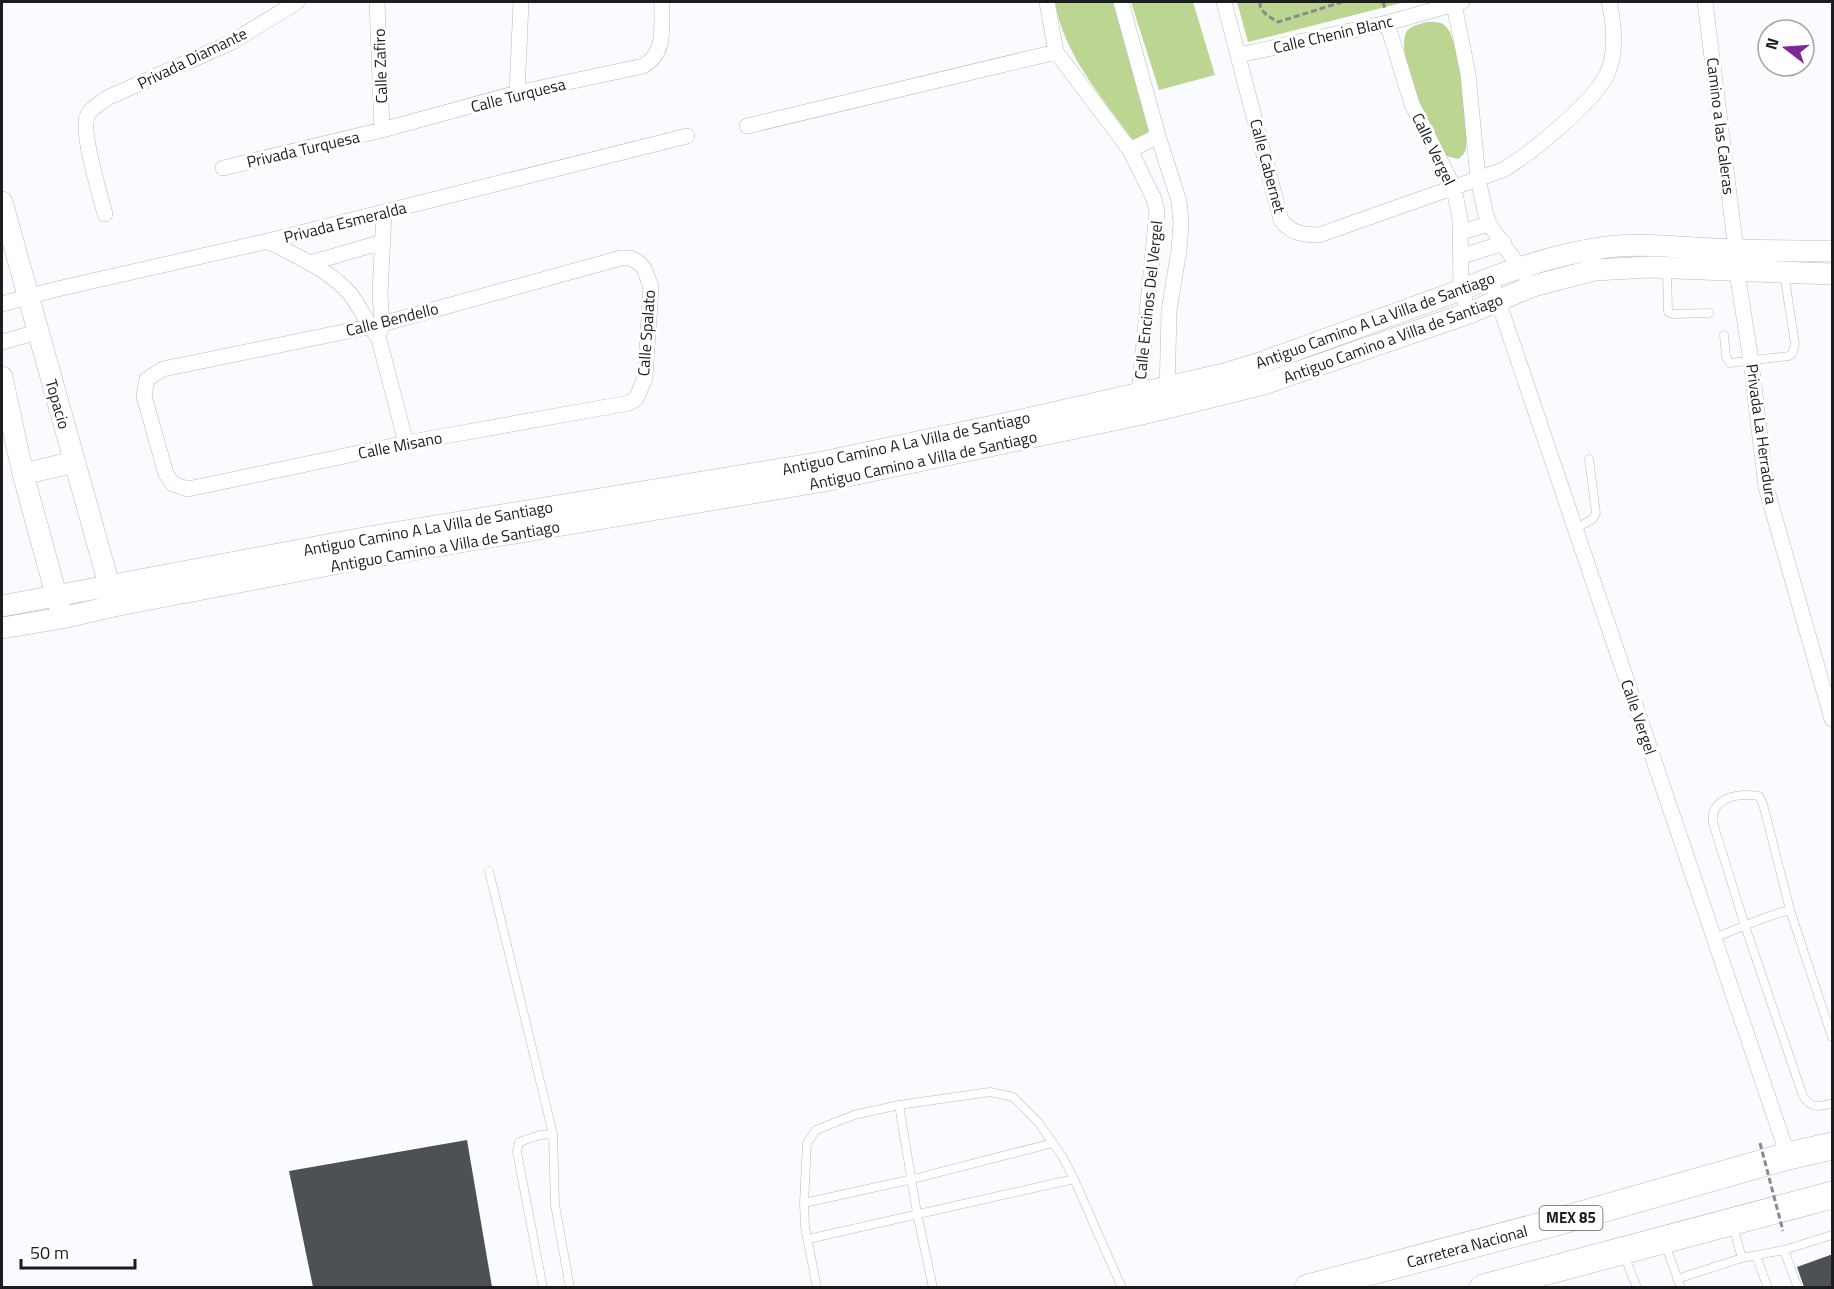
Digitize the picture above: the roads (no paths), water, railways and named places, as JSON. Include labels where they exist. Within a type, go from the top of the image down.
[{"type":"highway","name":"Carretera Nacional","points":[[1308,1287],[1550,1224],[1788,1156],[1833,1146]]},
{"type":"highway","points":[[1483,1287],[1833,1195]]},
{"type":"street","name":"Privada Diamante","points":[[105,214],[86,135],[87,115],[93,108],[107,98],[232,42],[297,2]]},
{"type":"street","name":"Calle Zafiro","points":[[377,2],[382,130]]},
{"type":"street","points":[[517,93],[521,2]]},
{"type":"street","name":"Calle Turquesa","points":[[382,130],[517,93],[643,66],[654,60],[659,50],[662,2]]},
{"type":"street","name":"Calle Encinos Del Vergel","points":[[1047,2],[1056,52],[1131,150],[1154,199],[1157,212],[1139,393],[1142,414]]},
{"type":"street","name":"Calle Encinos Del Vergel","points":[[1121,2],[1158,136],[1179,201],[1181,223],[1169,310],[1167,396]]},
{"type":"street","name":"Calle Cabernet","points":[[1224,2],[1281,220],[1286,227],[1304,235],[1319,235],[1454,188]]},
{"type":"street","points":[[1454,188],[1503,170],[1520,160],[1598,89],[1611,62],[1613,38],[1609,2]]},
{"type":"street","name":"Camino a las Caleras","points":[[1705,2],[1736,250]]},
{"type":"street","name":"Calle Chenin Blanc","points":[[1239,55],[1387,23],[1458,3]]},
{"type":"street","name":"Calle Vergel","points":[[1458,3],[1468,74],[1478,179],[1489,224],[1533,286]]},
{"type":"street","name":"Calle Vergel","points":[[1387,23],[1412,104],[1454,188],[1461,232],[1461,290],[1469,313]]},
{"type":"street","points":[[747,126],[1056,52]]},
{"type":"street","name":"Privada Turquesa","points":[[223,168],[382,130]]},
{"type":"street","name":"Privada Esmeralda","points":[[2,304],[268,241],[687,136]]},
{"type":"street","points":[[1131,150],[1158,136]]},
{"type":"street","name":"Topacio","points":[[2,202],[112,595]]},
{"type":"street","points":[[375,325],[380,294],[384,212]]},
{"type":"street","points":[[1461,232],[1489,224]]},
{"type":"street","points":[[268,241],[310,262],[338,282],[375,325],[406,443]]},
{"type":"street","points":[[310,262],[383,242]]},
{"type":"street","points":[[1462,256],[1504,243]]},
{"type":"street","name":"Antiguo Camino A La Villa de Santiago","points":[[2,606],[57,596],[112,595],[369,537],[818,463],[1139,393],[1167,396],[1520,267],[1567,254],[1609,247],[1833,251]]},
{"type":"street","name":"Privada La Herradura","points":[[1736,250],[1766,487],[1833,719]]},
{"type":"street","name":"Calle Bendello","points":[[173,484],[166,474],[144,396],[147,379],[163,369],[375,325],[621,258],[630,258],[638,262]]},
{"type":"street","name":"Calle Spalato","points":[[629,403],[636,399],[645,378],[651,287],[644,268],[638,262]]},
{"type":"street","name":"Antiguo Camino a Villa de Santiago","points":[[2,628],[62,618],[112,595],[371,557],[824,481],[1142,414],[1167,396],[1230,394],[1469,313],[1533,286],[1594,270],[1630,267],[1833,274]]},
{"type":"street","name":"Calle Vergel","points":[[1490,278],[1788,1156]]},
{"type":"street","points":[[2,342],[37,332]]},
{"type":"street","points":[[2,377],[23,474],[62,618]]},
{"type":"street","name":"Calle Misano","points":[[173,484],[188,489],[406,443],[629,403]]},
{"type":"street","points":[[23,474],[75,462]]},
{"type":"lane","points":[[1668,268],[1668,312],[1673,314],[1709,313]]},
{"type":"lane","points":[[1724,335],[1726,357],[1730,363],[1788,357],[1794,352],[1794,334],[1784,273]]},
{"type":"lane","points":[[1575,529],[1593,519],[1596,513],[1588,459]]},
{"type":"lane","points":[[1833,1037],[1790,910],[1763,804],[1759,796],[1721,800],[1712,814],[1713,823],[1745,926],[1803,1096],[1812,1105],[1820,1107],[1833,1102]]},
{"type":"lane","points":[[489,871],[553,1134],[555,1205],[570,1287]]},
{"type":"lane","points":[[1713,938],[1790,910]]},
{"type":"lane","points":[[818,1287],[808,1239],[804,1203],[807,1143],[816,1130],[854,1115],[899,1105],[990,1092],[1013,1097],[1027,1110],[1053,1143],[1074,1179],[1122,1287]]},
{"type":"lane","points":[[899,1105],[917,1213],[933,1287]]},
{"type":"lane","points":[[543,1287],[517,1152],[519,1142],[540,1135],[553,1134]]},
{"type":"lane","points":[[804,1203],[913,1179],[1053,1143]]},
{"type":"lane","points":[[808,1239],[1074,1179]]},
{"type":"lane","points":[[1731,1222],[1742,1258]]},
{"type":"lane","points":[[1677,1279],[1742,1258],[1784,1250],[1833,1234]]},
{"type":"lane","points":[[1664,1240],[1681,1287]]},
{"type":"lane","points":[[1784,1250],[1798,1287]]},
{"type":"lane","points":[[1622,1251],[1637,1287]]},
{"type":"lane","points":[[1756,1256],[1768,1287]]}]
